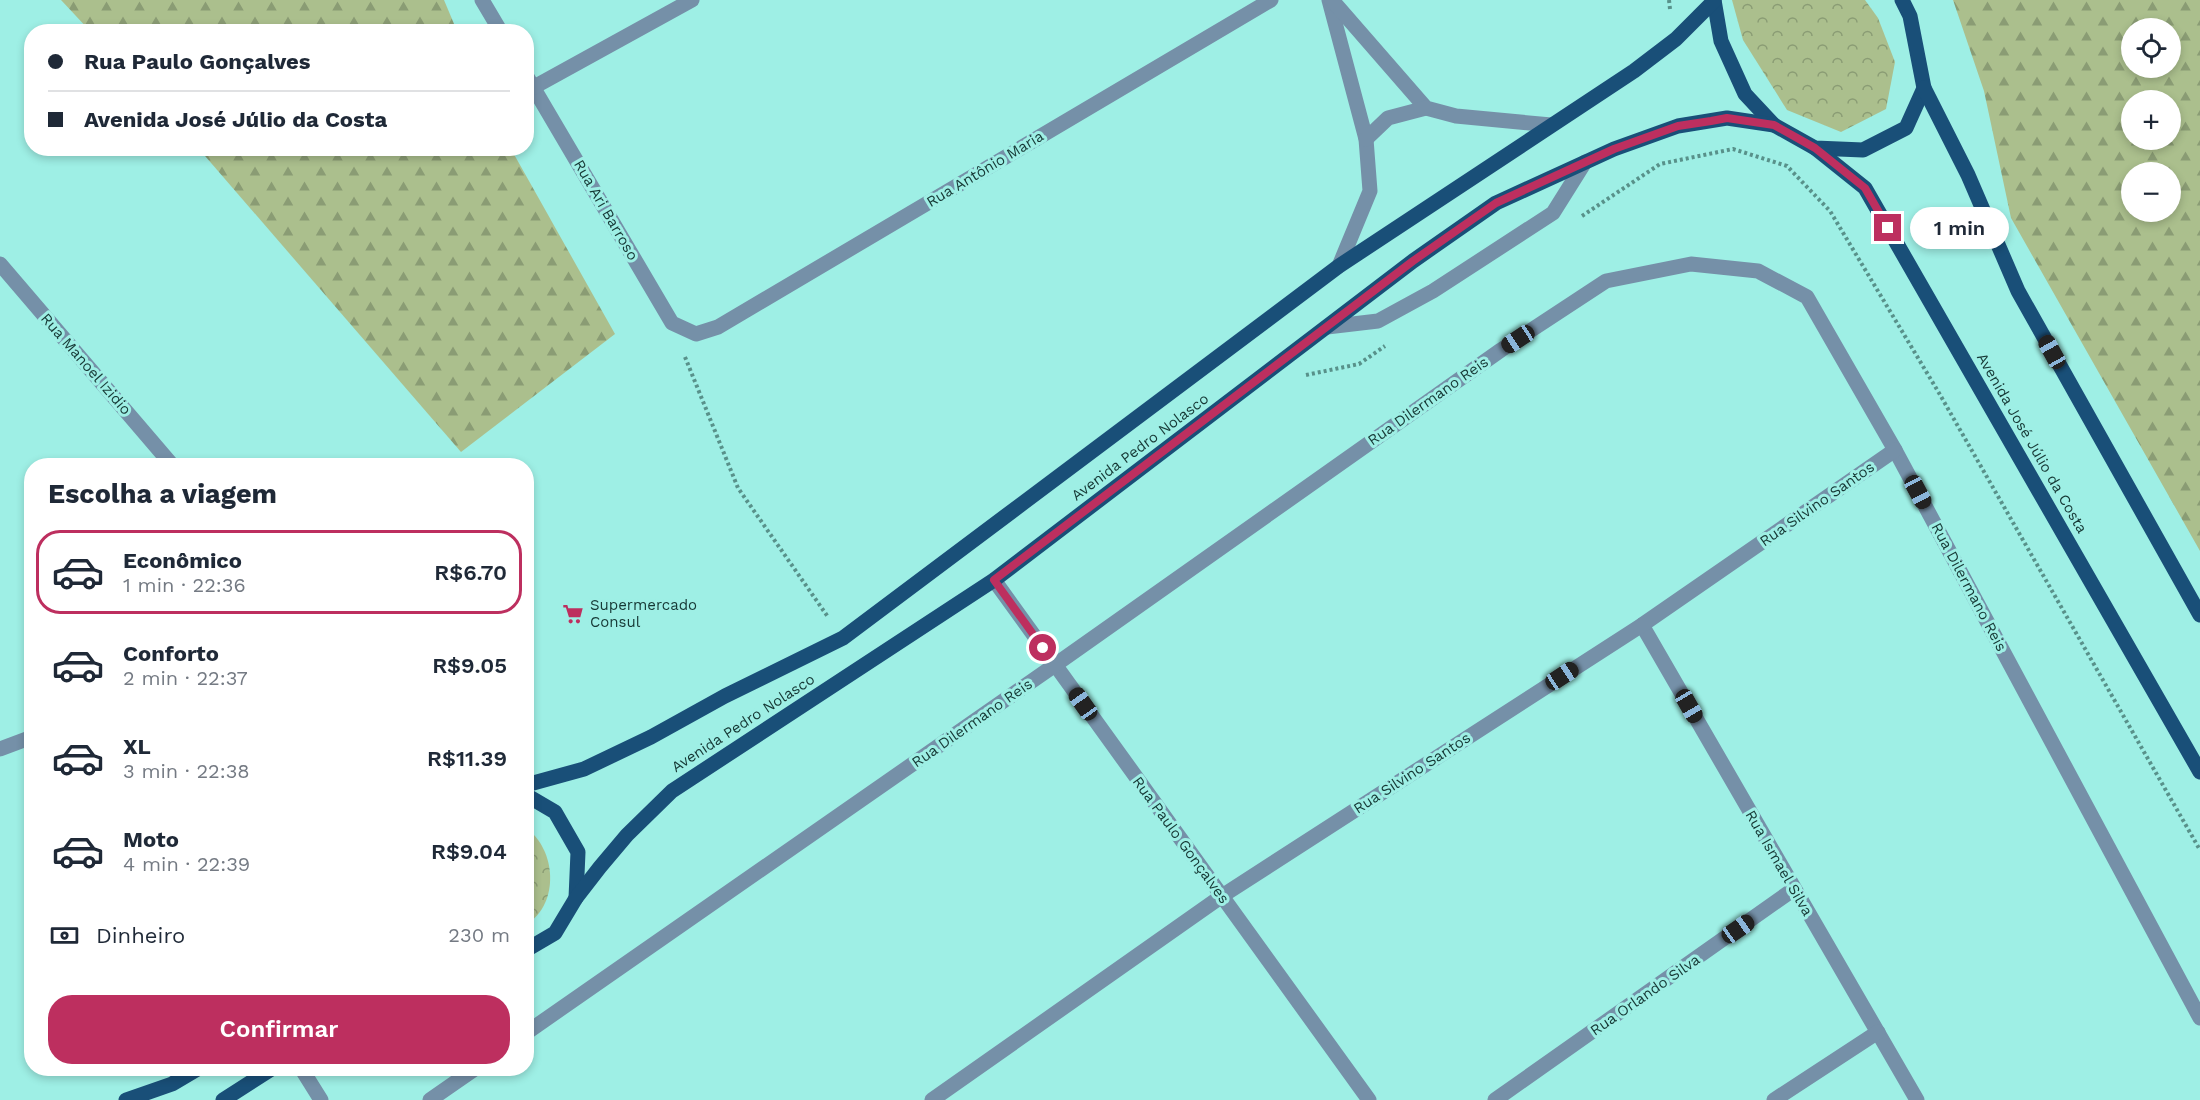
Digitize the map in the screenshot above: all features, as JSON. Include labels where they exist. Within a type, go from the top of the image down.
[{"type":"main road","points":[[1902,0],[1910,16],[1924,88],[1968,175],[2018,291],[2200,615]]},
{"type":"main road","points":[[1714,1],[1721,41],[1745,94],[1774,125]]},
{"type":"main road","name":"Avenida Pedro Nolasco","points":[[534,783],[584,769],[843,638],[1339,266],[1634,71],[1676,39],[1714,1]]},
{"type":"main road","points":[[1815,148],[1863,150],[1906,128],[1924,88]]},
{"type":"main road","name":"Avenida Pedro Nolasco","points":[[534,945],[555,933],[576,898],[627,835],[672,791],[994,580],[1413,261],[1496,203],[1585,162],[1678,126],[1727,118],[1774,125]]},
{"type":"main road","name":"Avenida José Júlio da Costa","points":[[1774,125],[1815,148],[1865,188],[2200,772]]},
{"type":"main road","points":[[534,800],[555,812],[578,852],[576,898]]},
{"type":"main road","points":[[126,1100],[172,1084],[186,1076]]},
{"type":"main road","points":[[223,1100],[260,1076]]},
{"type":"street","points":[[482,0],[496,24]]},
{"type":"street","points":[[534,79],[692,0]]},
{"type":"street","name":"Rua Antônio Maria","points":[[672,323],[696,334],[718,327],[1271,0]]},
{"type":"street","points":[[1330,0],[1426,108]]},
{"type":"street","points":[[1330,0],[1366,139],[1370,191],[1339,266]]},
{"type":"street","name":"Rua Ari Barroso","points":[[534,88],[672,323]]},
{"type":"street","points":[[1366,139],[1388,118],[1426,108],[1456,116],[1551,126]]},
{"type":"street","points":[[1327,327],[1378,321],[1433,291],[1553,213],[1585,162]]},
{"type":"street","name":"Rua Manoel Izidio","points":[[0,264],[166,458]]},
{"type":"street","name":"Rua Dilermano Reis","points":[[534,1027],[1055,665],[1500,350],[1606,281],[1691,264],[1758,271],[1807,297],[1895,450],[2200,1018]]},
{"type":"street","name":"Rua Silvino Santos","points":[[932,1100],[1222,896],[1642,625],[1895,450]]},
{"type":"street","name":"Rua Paulo Gonçalves","points":[[994,580],[1369,1100]]},
{"type":"street","name":"Rua Ismael Silva","points":[[1642,625],[1917,1100]]},
{"type":"street","points":[[0,749],[24,740]]},
{"type":"street","name":"Rua Orlando Silva","points":[[1495,1100],[1794,889]]},
{"type":"street","points":[[1774,1100],[1878,1032]]},
{"type":"street","points":[[306,1076],[321,1100]]},
{"type":"street","points":[[430,1100],[464,1076]]},
{"type":"path","points":[[1576,220],[1660,164],[1733,149],[1787,166],[1830,211],[1939,393],[2200,849]]},
{"type":"path","points":[[672,323],[738,488],[843,638]]},
{"type":"path","points":[[1304,375],[1359,364],[1388,344]]},
{"type":"green space","points":[[61,0],[444,0],[454,24],[83,24]]},
{"type":"green space","points":[[1732,0],[1865,0],[1878,18],[1895,62],[1886,109],[1841,132],[1787,110],[1743,40]]},
{"type":"green space","points":[[1953,0],[2200,0],[2200,551],[2011,218],[1984,91]]},
{"type":"green space","points":[[205,156],[515,156],[615,334],[461,452]]},
{"type":"green space","points":[[534,835],[543,849],[550,876],[545,903],[534,918]]},
{"type":"place","name":"Supermercado Consul","points":[[573,614]]},
{"type":"route","points":[[1043,648],[994,580],[1413,261],[1496,203],[1614,149],[1678,126],[1727,118],[1774,125],[1815,148],[1865,188],[1888,228]]}]
